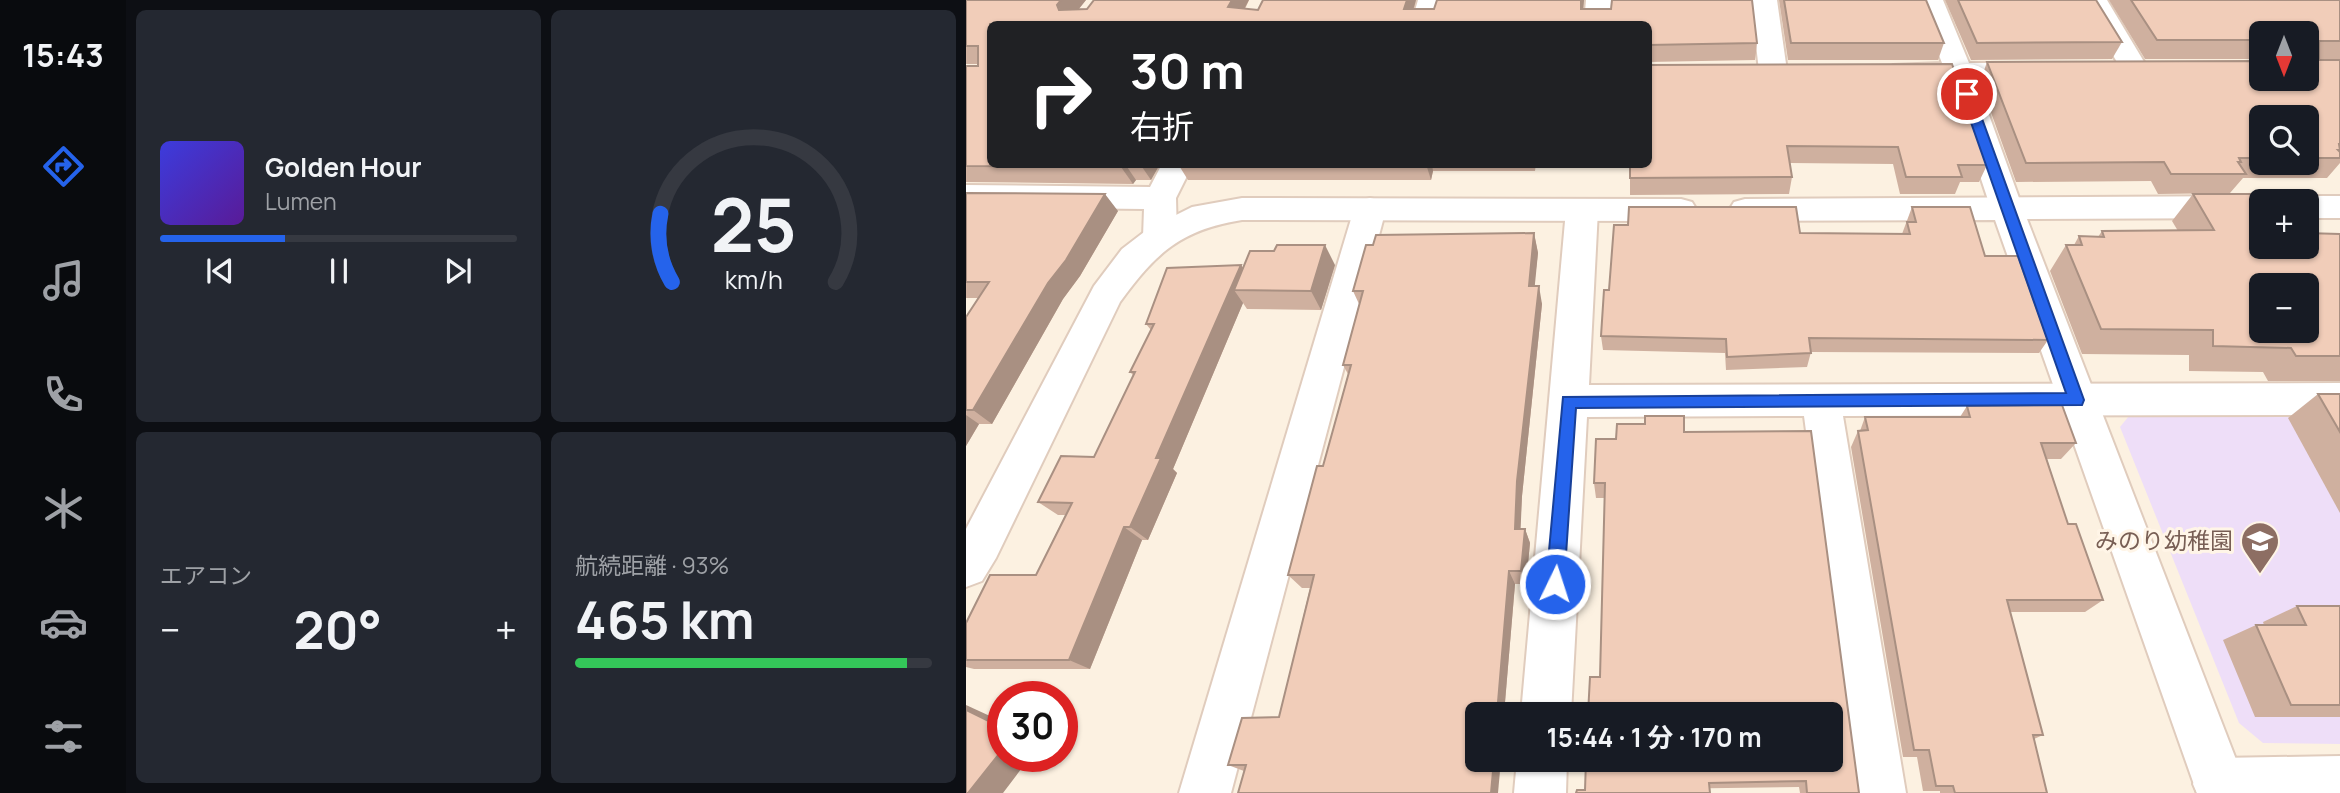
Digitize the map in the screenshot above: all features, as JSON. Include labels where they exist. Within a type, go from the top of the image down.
[{"type":"street","points":[[1425,21],[1431,0]]},
{"type":"street","points":[[1597,21],[1599,0]]},
{"type":"street","points":[[1745,71],[1786,71],[1764,0]]},
{"type":"street","points":[[1930,0],[1959,71],[2076,400],[2221,789],[2340,782]]},
{"type":"street","points":[[2095,0],[2122,70],[2163,70]]},
{"type":"street","points":[[1879,71],[2067,71]]},
{"type":"street","points":[[1160,237],[1160,198],[1176,168]]},
{"type":"street","points":[[966,195],[1160,198]]},
{"type":"street","points":[[971,551],[1106,295],[1133,258],[1160,237],[1203,215],[1242,209],[2249,207]]},
{"type":"street","points":[[2319,207],[2340,207]]},
{"type":"street","points":[[1205,793],[1370,209]]},
{"type":"street","points":[[1547,702],[1582,210]]},
{"type":"street","points":[[1568,401],[2340,399]]},
{"type":"street","points":[[1822,401],[1880,793]]},
{"type":"street","points":[[1540,793],[1541,772]]},
{"type":"shaded area","name":"みのり幼稚園","points":[[2129,416],[2340,416],[2340,744],[2263,743],[2239,723],[2120,427]]},
{"type":"building","points":[[966,0],[1061,0],[1057,5],[1059,10],[1087,9],[1094,0],[1232,0],[1228,7],[1258,10],[1263,0],[1407,0],[1404,9],[1434,9],[1437,0],[1581,0],[1581,9],[1611,9],[1612,0],[1752,0],[1757,43],[1652,45],[1652,21],[987,21],[987,166],[966,166],[966,66],[978,66],[978,46],[966,46]]},
{"type":"building","points":[[1784,0],[1926,0],[1944,43],[1791,43]]},
{"type":"building","points":[[1958,0],[2096,0],[2122,42],[1977,43]]},
{"type":"building","points":[[2131,0],[2340,0],[2340,41],[2319,41],[2319,21],[2249,21],[2249,40],[2157,40]]},
{"type":"building","points":[[2319,60],[2340,60],[2340,158],[2319,158],[2319,105],[2249,105],[2249,158],[2239,158],[2241,162],[2238,162],[2246,174],[2171,174],[2164,162],[2026,163],[1987,62],[2249,61],[2249,91],[2319,91]]},
{"type":"building","points":[[1952,64],[1987,165],[1958,165],[1962,177],[1906,177],[1898,147],[1787,146],[1792,177],[1630,178],[1630,168],[1652,168],[1652,65]]},
{"type":"building","points":[[966,193],[1105,194],[1066,260],[1048,283],[973,410],[966,410],[966,317],[989,282],[966,282]]},
{"type":"building","points":[[2193,194],[2249,194],[2249,259],[2319,259],[2319,233],[2340,234],[2340,356],[2296,356],[2291,348],[2213,346],[2213,330],[2101,329],[2066,245],[2082,245],[2079,236],[2104,237],[2102,231],[2214,230]]},
{"type":"building","points":[[1629,207],[1796,207],[1800,233],[1910,234],[1907,222],[1916,222],[1912,207],[1970,207],[1985,256],[2018,256],[2048,340],[1809,338],[1811,353],[1727,357],[1726,339],[1601,336],[1604,290],[1609,290],[1614,225],[1628,225]]},
{"type":"building","points":[[1534,233],[1529,286],[1539,286],[1517,481],[1515,529],[1525,529],[1521,571],[1509,571],[1498,702],[1465,702],[1465,772],[1493,772],[1491,793],[1238,793],[1246,765],[1228,765],[1242,718],[1279,717],[1314,575],[1288,575],[1317,466],[1323,466],[1351,365],[1343,365],[1363,291],[1353,291],[1366,245],[1373,245],[1376,235]]},
{"type":"building","points":[[1277,245],[1325,245],[1311,291],[1234,290],[1250,251],[1274,251]]},
{"type":"building","points":[[1241,265],[1156,458],[1161,458],[1130,527],[1124,527],[1069,660],[966,660],[966,623],[990,575],[1036,575],[1072,503],[1038,502],[1061,456],[1094,457],[1135,372],[1130,372],[1154,324],[1146,324],[1167,268]]},
{"type":"building","points":[[2318,394],[2340,394],[2340,432]]},
{"type":"building","points":[[2062,405],[2076,443],[2041,443],[2068,524],[2076,524],[2103,600],[2007,600],[2043,735],[2033,735],[2047,793],[1955,793],[1953,786],[1936,786],[1929,750],[1914,750],[1858,431],[1868,430],[1865,417],[1970,417],[1967,406]]},
{"type":"building","points":[[1645,416],[1684,416],[1684,432],[1811,431],[1859,793],[1807,793],[1806,781],[1709,783],[1710,793],[1576,793],[1577,790],[1585,790],[1586,772],[1843,772],[1843,702],[1589,702],[1590,677],[1600,677],[1605,483],[1594,483],[1596,439],[1616,439],[1617,424],[1645,424]]},
{"type":"building","points":[[2297,606],[2340,606],[2340,705],[2291,705],[2256,625],[2306,625]]},
{"type":"building","points":[[966,710],[987,720],[987,769],[966,793]]},
{"type":"place","name":"みのり幼稚園","points":[[2260,575]]},
{"type":"route","points":[[1555,584],[1568,401],[2076,400],[1967,94]]}]
